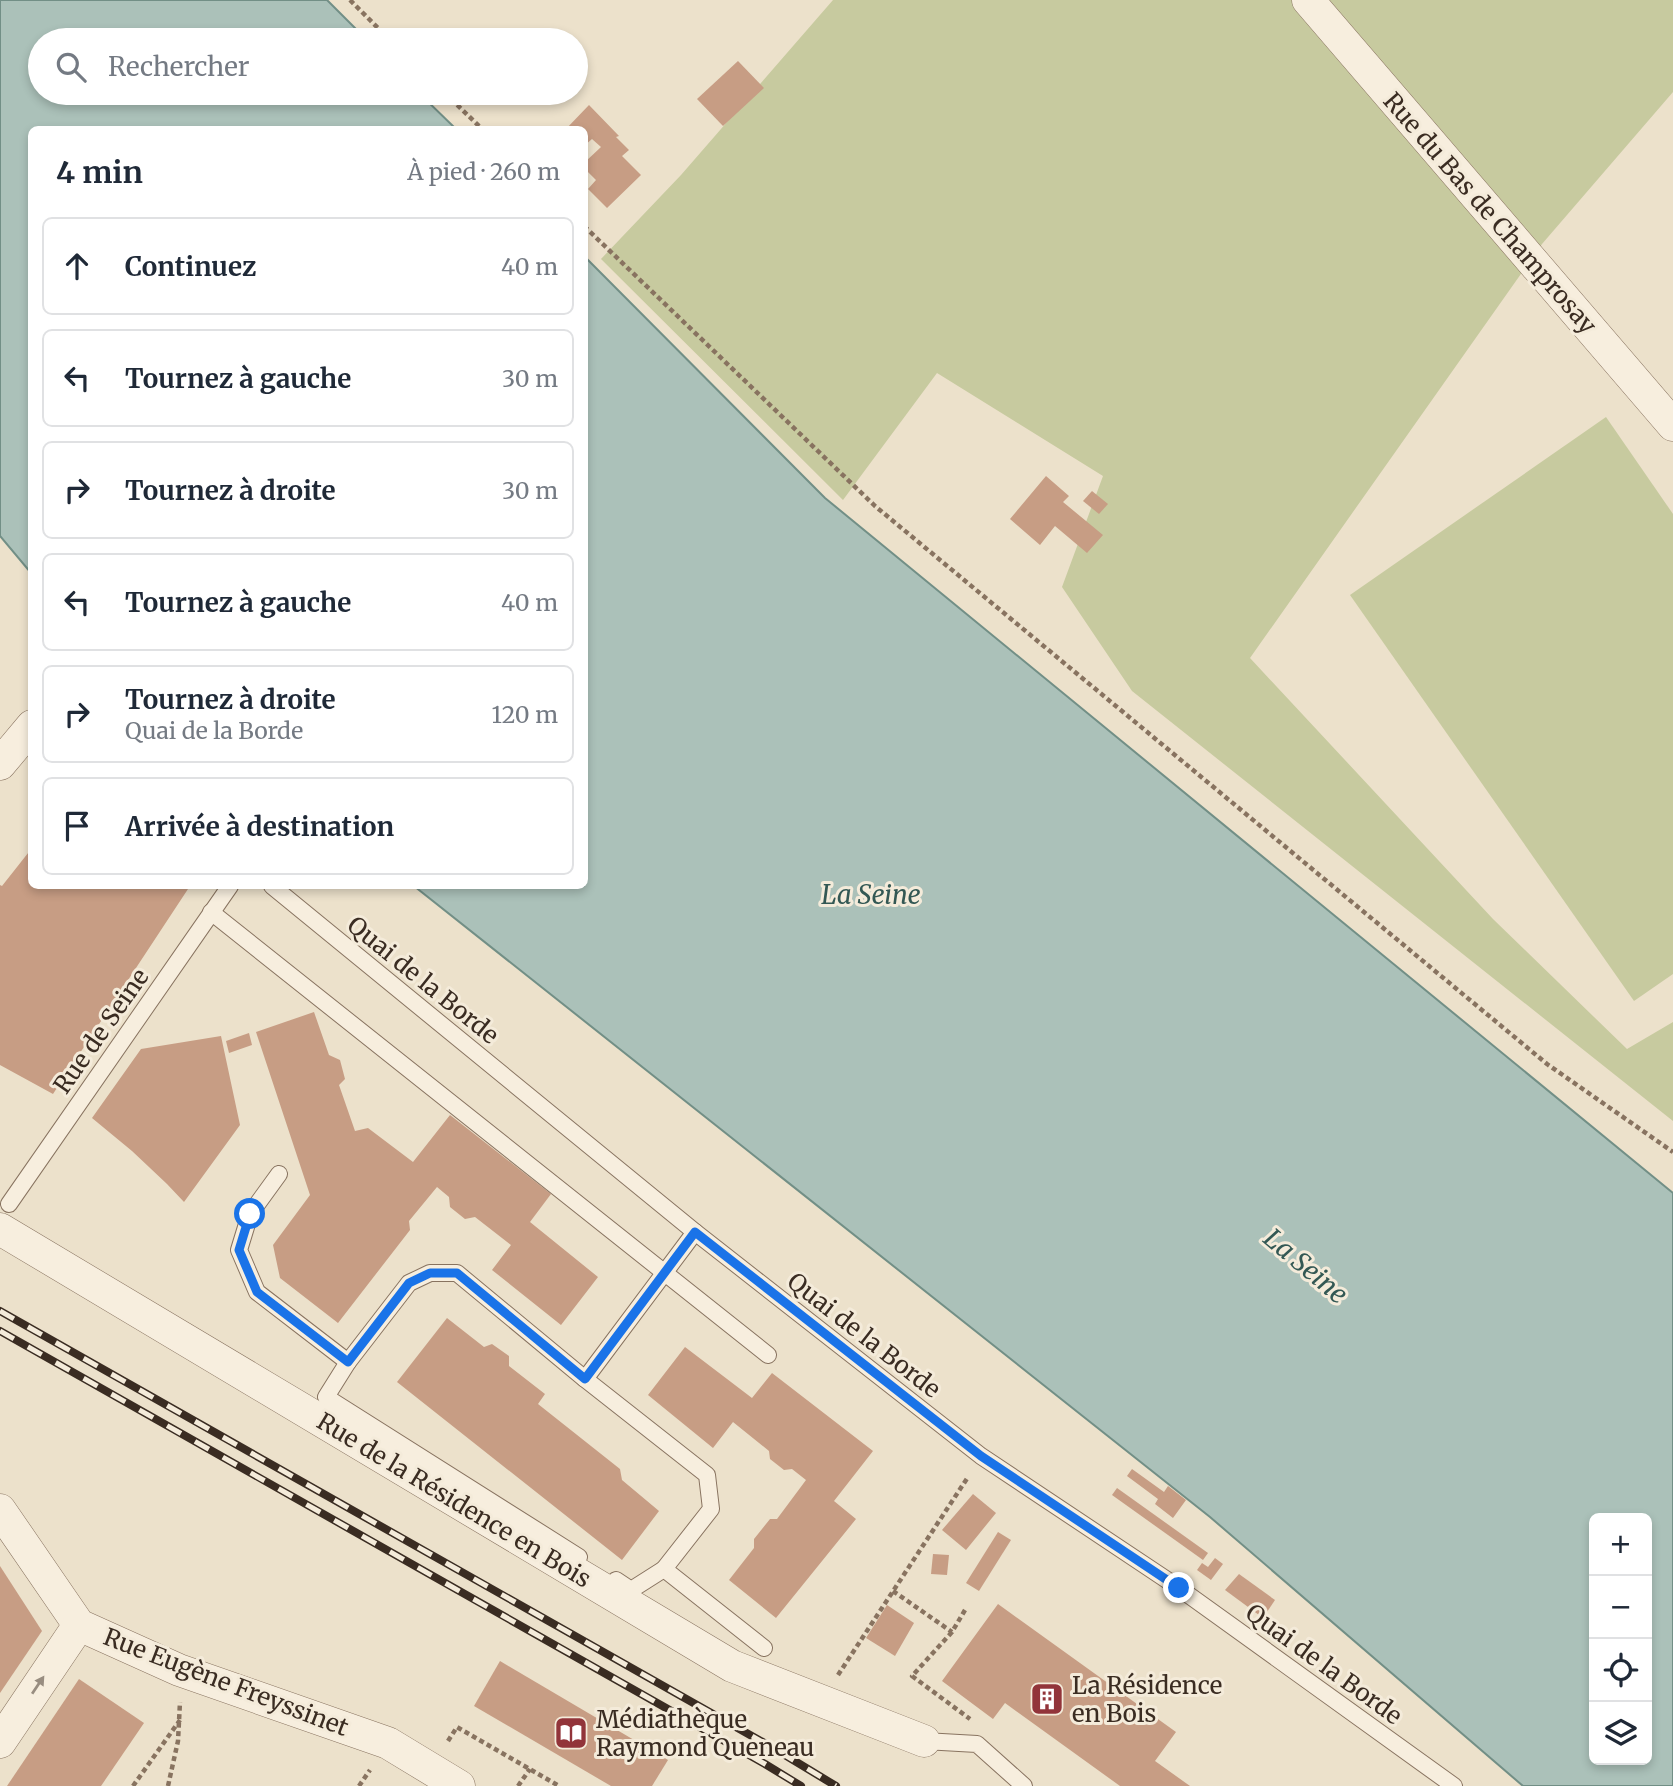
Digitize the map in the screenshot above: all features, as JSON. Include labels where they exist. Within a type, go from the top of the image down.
[{"type":"street","name":"Rue du Bas de Champrosay","points":[[1308,0],[1673,425]]},
{"type":"street","points":[[0,764],[28,731]]},
{"type":"street","name":"Rue de la Résidence en Bois","points":[[5,1216],[732,1666],[924,1741]]},
{"type":"street","name":"Rue Eugène Freyssinet","points":[[0,1510],[79,1625],[179,1670],[388,1743],[459,1786]]},
{"type":"street","points":[[0,1742],[79,1625]]},
{"type":"lane","name":"Rue de Seine","points":[[5,1216],[228,889]]},
{"type":"lane","name":"Quai de la Borde","points":[[276,889],[695,1232],[981,1456],[1179,1588],[1454,1786]]},
{"type":"lane","points":[[211,912],[768,1355]]},
{"type":"lane","points":[[279,1174],[250,1214],[239,1250],[257,1292],[348,1362]]},
{"type":"lane","points":[[585,1379],[695,1232]]},
{"type":"lane","points":[[430,1273],[457,1273],[585,1379],[707,1475],[711,1509],[664,1569],[631,1590],[326,1397],[348,1362],[409,1283],[430,1273]]},
{"type":"lane","points":[[664,1569],[764,1647]]},
{"type":"lane","points":[[924,1741],[977,1744],[1024,1786]]},
{"type":"path","points":[[350,0],[378,28]]},
{"type":"path","points":[[457,105],[479,126]]},
{"type":"path","points":[[588,230],[876,506],[1547,1064],[1673,1152]]},
{"type":"path","points":[[833,1682],[981,1456]]},
{"type":"path","points":[[893,1591],[952,1632]]},
{"type":"path","points":[[965,1610],[952,1632],[912,1676],[975,1722]]},
{"type":"path","points":[[168,1786],[178,1741],[179,1670]]},
{"type":"path","points":[[133,1786],[180,1719]]},
{"type":"path","points":[[430,1769],[457,1727],[559,1786]]},
{"type":"path","points":[[518,1786],[530,1769]]},
{"type":"green space","points":[[833,0],[1673,0],[1673,92],[1542,244],[1250,658],[1493,919],[1627,1049],[1673,1022],[1673,1121],[1132,691],[1062,587],[1103,476],[937,373],[843,500],[601,259],[681,175]]},
{"type":"green space","points":[[1606,417],[1673,514],[1673,974],[1634,1001],[1350,595]]},
{"type":"water","points":[[0,0],[327,0],[355,28],[28,28],[28,105],[431,105],[453,126],[28,126],[28,569],[0,536]]},
{"type":"water","name":"La Seine","points":[[588,260],[825,498],[1673,1193],[1673,1786],[1523,1786],[1210,1517],[418,889],[588,889]]},
{"type":"building","points":[[738,61],[764,88],[723,126],[697,99]]},
{"type":"building","points":[[589,105],[619,136],[616,137],[629,150],[622,156],[641,175],[607,208],[588,189],[596,180],[588,172],[588,159],[601,147],[592,139],[588,142],[588,126],[569,126]]},
{"type":"building","points":[[1046,476],[1069,496],[1063,502],[1103,535],[1087,553],[1055,526],[1040,545],[1010,519]]},
{"type":"building","points":[[1092,491],[1108,504],[1099,514],[1083,501]]},
{"type":"building","points":[[28,853],[28,889],[188,889],[53,1094],[0,1065],[0,885],[2,886]]},
{"type":"building","points":[[314,1012],[329,1055],[340,1060],[345,1079],[339,1085],[355,1131],[368,1128],[413,1162],[450,1115],[551,1194],[530,1222],[598,1277],[561,1325],[492,1270],[511,1245],[475,1217],[465,1219],[450,1207],[449,1197],[437,1187],[409,1221],[410,1230],[338,1323],[280,1278],[273,1245],[310,1195],[256,1032]]},
{"type":"building","points":[[249,1033],[252,1045],[229,1053],[226,1041]]},
{"type":"building","points":[[221,1036],[240,1125],[184,1202],[132,1151],[92,1118],[141,1049]]},
{"type":"building","points":[[447,1318],[484,1347],[492,1344],[509,1356],[509,1366],[545,1394],[538,1404],[620,1469],[622,1480],[659,1511],[622,1560],[397,1382]]},
{"type":"building","points":[[685,1347],[752,1398],[772,1373],[873,1451],[834,1501],[856,1519],[776,1618],[729,1580],[754,1548],[754,1539],[770,1519],[777,1519],[806,1480],[792,1469],[784,1470],[770,1459],[769,1451],[733,1422],[713,1448],[648,1395]]},
{"type":"building","points":[[1132,1469],[1164,1492],[1168,1486],[1186,1500],[1173,1518],[1155,1504],[1158,1499],[1127,1476]]},
{"type":"building","points":[[1117,1488],[1208,1553],[1203,1560],[1112,1495]]},
{"type":"building","points":[[973,1494],[996,1513],[966,1550],[942,1530]]},
{"type":"building","points":[[998,1532],[1011,1540],[979,1591],[966,1583]]},
{"type":"building","points":[[933,1554],[949,1555],[947,1575],[931,1574]]},
{"type":"building","points":[[1215,1558],[1223,1564],[1211,1580],[1197,1570],[1202,1563],[1208,1567]]},
{"type":"building","points":[[0,1566],[42,1631],[0,1693]]},
{"type":"building","points":[[1239,1574],[1275,1600],[1263,1618],[1225,1590]]},
{"type":"building","name":"La Résidence en Bois","points":[[998,1604],[1176,1732],[1155,1761],[1190,1786],[1120,1786],[1005,1703],[993,1719],[942,1681]]},
{"type":"building","points":[[887,1605],[914,1623],[895,1656],[866,1638]]},
{"type":"building","name":"Médiathèque Raymond Queneau","points":[[500,1661],[668,1760],[652,1786],[611,1786],[474,1706]]},
{"type":"building","points":[[79,1679],[144,1723],[101,1786],[7,1786]]},
{"type":"railway","points":[[0,1311],[836,1786]]},
{"type":"railway","points":[[0,1331],[801,1786]]},
{"type":"place","name":"La Résidence en Bois","points":[[1047,1699]]},
{"type":"place","name":"Médiathèque Raymond Queneau","points":[[571,1733]]},
{"type":"route","points":[[250,1214],[239,1250],[257,1292],[348,1362],[409,1283],[430,1273],[457,1273],[585,1379],[695,1232],[981,1456],[1179,1588]]}]
